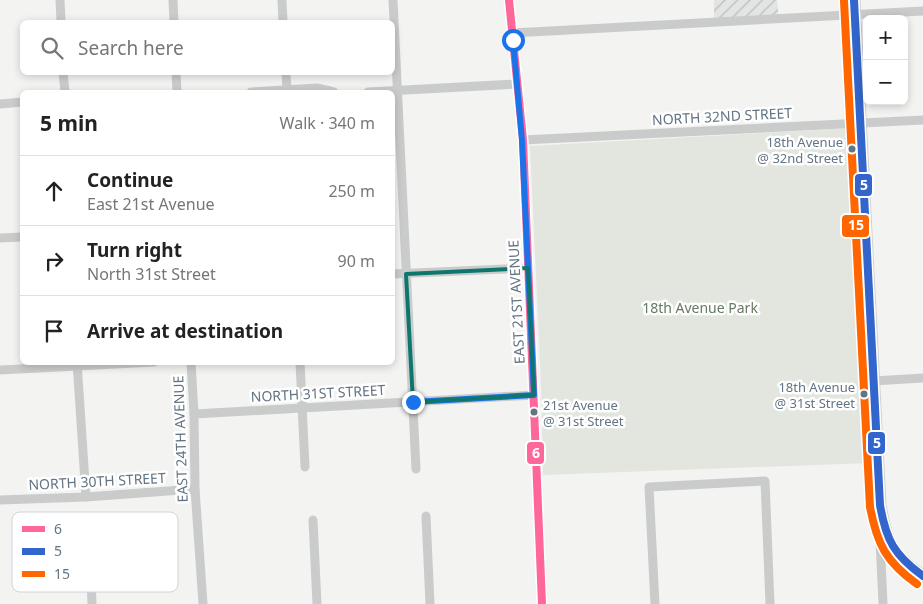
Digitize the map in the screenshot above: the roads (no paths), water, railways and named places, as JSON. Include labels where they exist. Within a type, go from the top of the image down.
[{"type":"main road","points":[[854,0],[879,495],[884,529],[893,551],[907,565],[923,576]]},
{"type":"street","points":[[60,0],[61,20]]},
{"type":"street","points":[[173,0],[174,20]]},
{"type":"street","points":[[282,0],[283,20]]},
{"type":"street","points":[[393,0],[394,20]]},
{"type":"street","name":"EAST 21ST AVENUE","points":[[509,0],[522,140],[542,604]]},
{"type":"street","points":[[512,33],[923,11]]},
{"type":"street","points":[[395,36],[416,468]]},
{"type":"street","points":[[64,75],[64,90]]},
{"type":"street","points":[[176,75],[178,90]]},
{"type":"street","points":[[286,75],[287,90]]},
{"type":"street","points":[[395,90],[517,84]]},
{"type":"street","points":[[302,90],[317,88],[326,90]]},
{"type":"street","points":[[0,104],[20,102]]},
{"type":"street","name":"NORTH 32ND STREET","points":[[522,140],[923,120]]},
{"type":"street","points":[[0,238],[20,237]]},
{"type":"street","points":[[395,274],[528,268]]},
{"type":"street","points":[[0,370],[77,365],[86,497]]},
{"type":"street","name":"EAST 24TH AVENUE","points":[[191,365],[195,489],[203,604]]},
{"type":"street","points":[[300,365],[304,467]]},
{"type":"street","points":[[873,381],[923,378]]},
{"type":"street","name":"NORTH 31ST STREET","points":[[194,414],[534,395]]},
{"type":"street","points":[[655,604],[649,487],[765,481],[770,604]]},
{"type":"street","name":"NORTH 30TH STREET","points":[[0,500],[86,497],[195,489]]},
{"type":"street","points":[[426,516],[430,604]]},
{"type":"street","points":[[313,520],[316,604]]},
{"type":"street","points":[[883,604],[880,539],[884,529]]},
{"type":"place","name":"18th Avenue @ 32nd Street","points":[[852,149]]},
{"type":"place","name":"18th Avenue @ 31st Street","points":[[864,394]]},
{"type":"place","name":"21st Avenue @ 31st Street","points":[[534,412]]},
{"type":"park label","name":"18th Avenue Park","points":[[700,307]]}]
